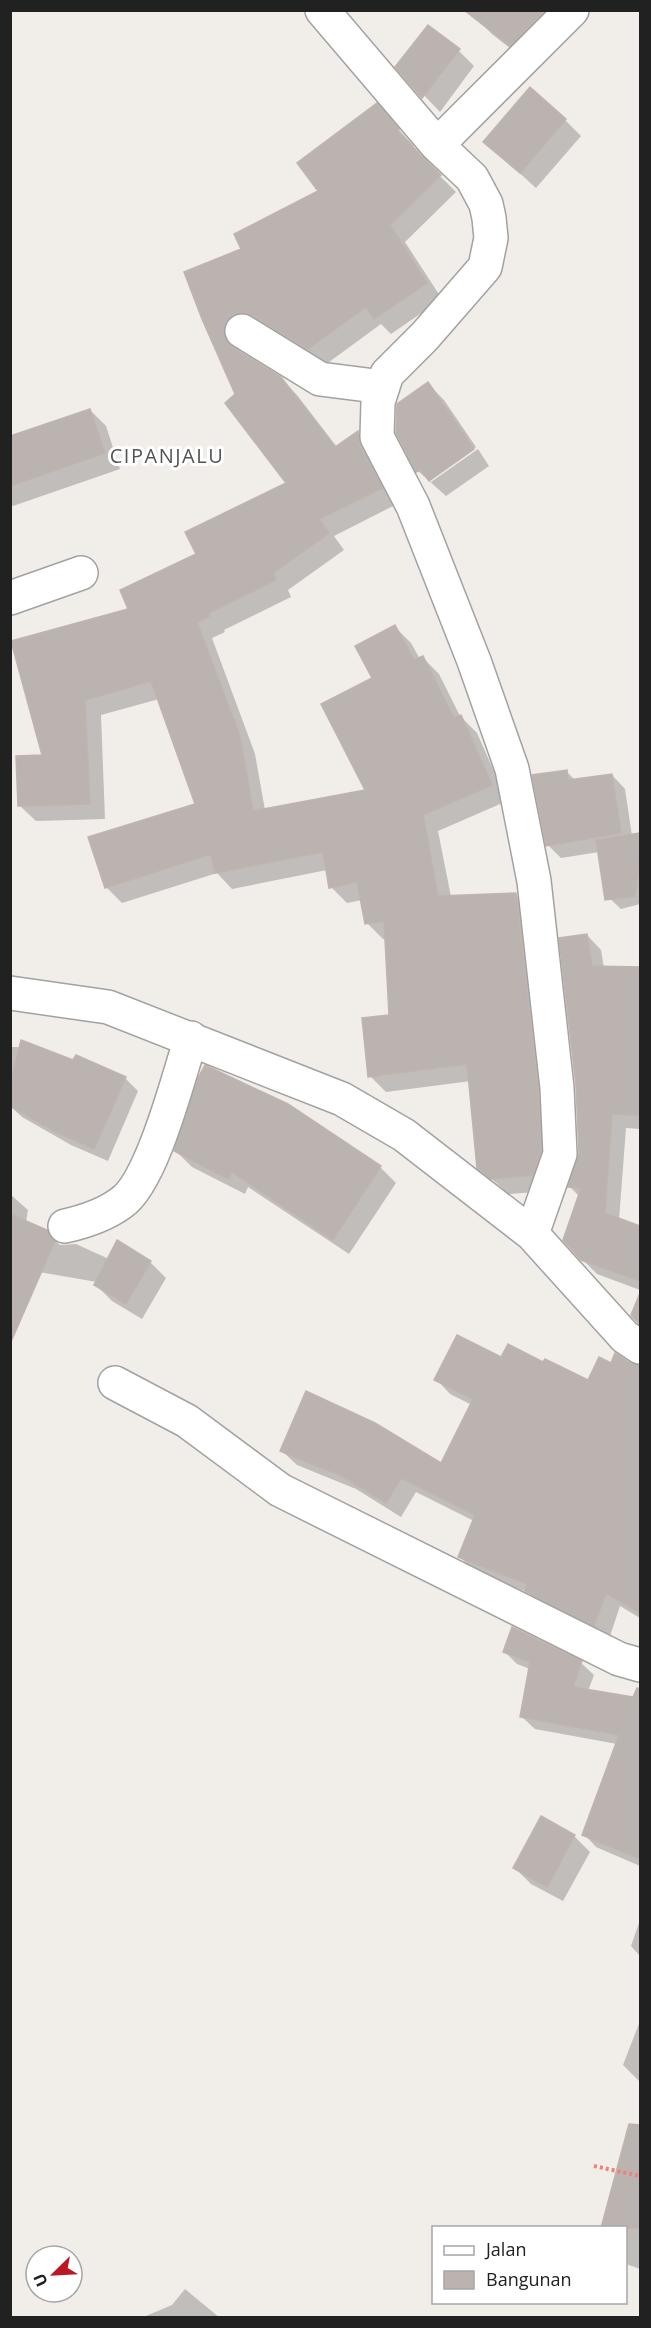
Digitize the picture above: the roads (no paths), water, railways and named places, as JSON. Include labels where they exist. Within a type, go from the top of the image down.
[{"type":"street","points":[[322,10],[438,145],[472,178],[486,204],[491,238],[485,267],[387,374],[378,402],[377,437],[413,506],[474,661],[512,769],[534,881],[557,1088],[560,1154],[532,1234]]},
{"type":"street","points":[[438,145],[572,10]]},
{"type":"street","points":[[242,331],[321,380],[383,387]]},
{"type":"street","points":[[10,598],[81,573]]},
{"type":"street","points":[[10,993],[108,1007],[342,1099],[404,1135],[532,1234],[625,1337],[640,1347]]},
{"type":"street","points":[[65,1226],[122,1203],[141,1179],[155,1149],[191,1038]]},
{"type":"street","points":[[115,1383],[187,1421],[280,1490],[619,1659],[640,1665]]},
{"type":"district","name":"CIPANJALU","points":[[167,456]]}]
